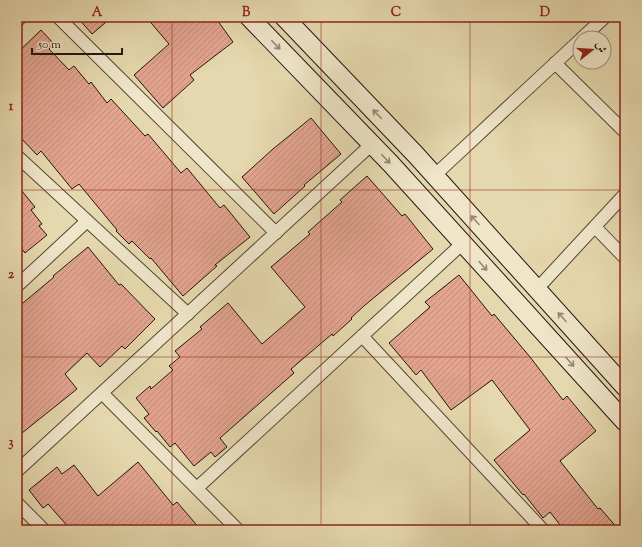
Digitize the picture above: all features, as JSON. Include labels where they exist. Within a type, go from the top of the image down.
[{"type":"main road","points":[[249,17],[372,144],[625,422]]},
{"type":"main road","points":[[284,17],[435,175],[625,387]]},
{"type":"street","points":[[17,21],[21,17]]},
{"type":"street","points":[[58,17],[276,233]]},
{"type":"street","points":[[591,30],[605,17]]},
{"type":"street","points":[[435,175],[572,47]]},
{"type":"street","points":[[555,63],[625,132]]},
{"type":"street","points":[[17,471],[372,144]]},
{"type":"street","points":[[17,156],[188,314]]},
{"type":"street","points":[[536,289],[625,194]]},
{"type":"street","points":[[17,286],[87,221]]},
{"type":"street","points":[[594,227],[625,258]]},
{"type":"street","points":[[197,488],[463,243]]},
{"type":"street","points":[[362,336],[543,530]]},
{"type":"street","points":[[102,393],[238,530]]},
{"type":"street","points":[[17,503],[44,530]]},
{"type":"building","points":[[77,17],[112,17],[92,34]]},
{"type":"building","points":[[146,17],[215,17],[233,42],[190,75],[194,80],[163,108],[134,75],[169,44]]},
{"type":"building","points":[[41,30],[54,44],[49,49],[69,70],[74,66],[89,84],[91,82],[107,103],[111,99],[145,136],[148,134],[181,173],[187,168],[220,208],[224,205],[250,237],[215,265],[217,266],[183,296],[151,258],[150,259],[132,241],[129,244],[116,231],[117,230],[79,184],[72,189],[41,151],[37,155],[17,134],[17,53]]},
{"type":"building","points":[[311,118],[341,154],[304,185],[305,186],[274,214],[242,177]]},
{"type":"building","points":[[367,176],[402,216],[405,214],[433,249],[365,305],[333,336],[332,334],[291,369],[294,373],[220,438],[227,447],[215,457],[211,452],[194,466],[175,443],[170,447],[144,418],[149,414],[136,398],[150,386],[151,389],[173,370],[169,366],[180,357],[175,351],[202,329],[200,327],[228,303],[262,344],[305,307],[271,267],[310,234],[308,232],[342,202],[340,200]]},
{"type":"building","points":[[17,185],[35,207],[31,210],[42,224],[39,226],[47,235],[25,253],[17,242]]},
{"type":"building","points":[[88,247],[119,285],[121,284],[155,319],[125,349],[122,346],[100,367],[87,353],[65,374],[77,389],[17,437],[17,308]]},
{"type":"building","points":[[459,275],[492,316],[494,314],[530,357],[563,400],[567,396],[596,431],[560,461],[598,509],[600,508],[619,530],[564,530],[550,512],[543,518],[494,460],[530,430],[492,380],[451,410],[421,370],[416,375],[389,343],[430,307],[425,302]]},
{"type":"building","points":[[138,462],[173,505],[177,502],[201,530],[71,530],[48,504],[43,508],[29,490],[57,467],[62,474],[74,465],[98,496]]}]
